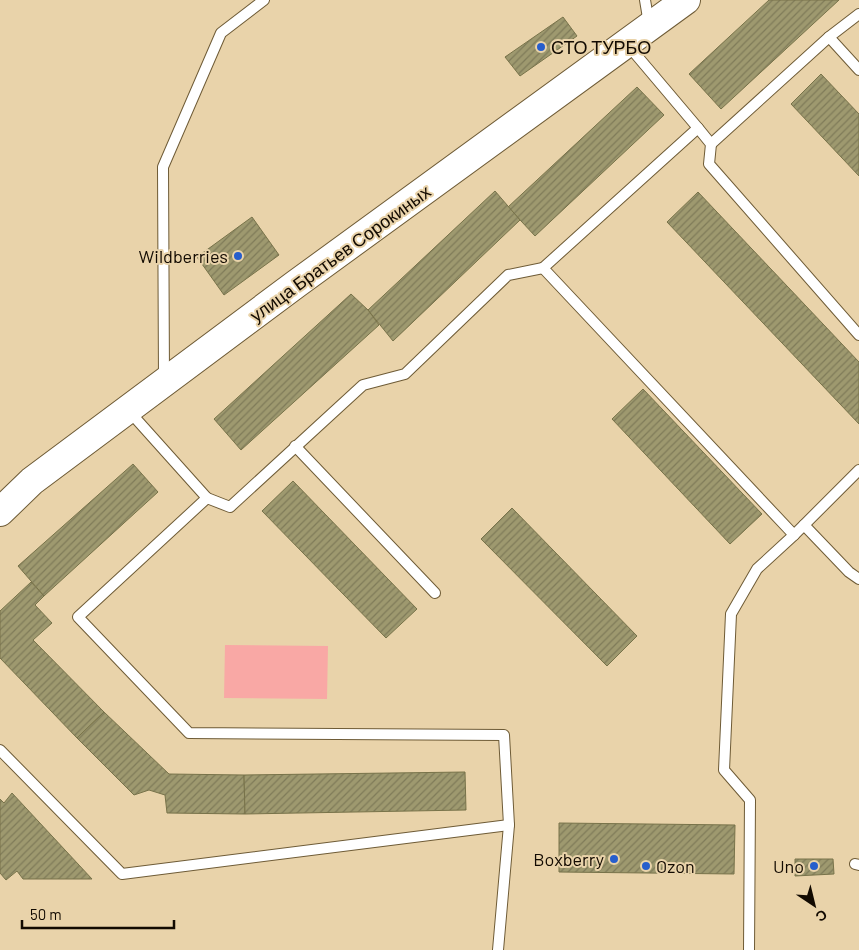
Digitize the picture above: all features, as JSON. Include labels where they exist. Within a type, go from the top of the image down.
[{"type":"street","name":"улица Братьев Сорокиных","points":[[0,512],[32,481],[296,284],[686,0]]},
{"type":"lane","points":[[164,383],[163,167],[221,33],[264,0]]},
{"type":"lane","points":[[645,0],[650,26]]},
{"type":"lane","points":[[859,14],[829,37],[712,144],[709,164],[859,335]]},
{"type":"lane","points":[[829,37],[859,70]]},
{"type":"lane","points":[[626,43],[712,144]]},
{"type":"lane","points":[[128,410],[207,498],[230,507],[363,385],[405,374],[508,275],[544,268],[698,128]]},
{"type":"lane","points":[[544,268],[794,535]]},
{"type":"lane","points":[[295,446],[435,593]]},
{"type":"lane","points":[[749,950],[750,800],[724,770],[731,614],[758,569],[859,470]]},
{"type":"lane","points":[[207,498],[78,617],[189,734],[504,735],[510,824],[498,950]]},
{"type":"lane","points":[[804,525],[849,572],[859,579]]},
{"type":"lane","points":[[0,750],[122,874],[510,824]]},
{"type":"shaded area","points":[[225,645],[328,646],[327,699],[224,698]]},
{"type":"building","points":[[769,0],[839,0],[721,109],[689,74]]},
{"type":"building","name":"СТО ТУРБО","points":[[563,17],[577,36],[520,76],[505,57]]},
{"type":"building","points":[[821,74],[859,114],[859,176],[791,104]]},
{"type":"building","points":[[637,87],[664,115],[535,236],[508,207]]},
{"type":"building","points":[[495,191],[520,220],[393,341],[368,310]]},
{"type":"building","points":[[698,192],[859,362],[859,424],[667,222]]},
{"type":"building","name":"Wildberries","points":[[252,217],[279,255],[224,295],[197,257]]},
{"type":"building","points":[[351,294],[368,310],[379,325],[241,450],[214,419]]},
{"type":"building","points":[[643,389],[762,514],[730,544],[612,419]]},
{"type":"building","points":[[133,464],[158,492],[44,596],[18,566]]},
{"type":"building","points":[[293,481],[417,609],[386,638],[262,511]]},
{"type":"building","points":[[512,508],[637,636],[607,666],[481,539]]},
{"type":"building","points":[[31,582],[44,596],[35,605],[52,623],[33,640],[104,712],[77,738],[0,658],[0,611]]},
{"type":"building","points":[[104,712],[169,774],[244,775],[245,814],[167,813],[165,795],[149,790],[134,795],[77,738]]},
{"type":"building","points":[[465,772],[466,810],[245,814],[244,775]]},
{"type":"building","points":[[12,793],[92,879],[23,879],[17,871],[6,880],[0,873],[0,799],[4,803]]},
{"type":"building","points":[[559,823],[735,825],[734,874],[559,872]]},
{"type":"building","name":"Uno","points":[[795,859],[833,859],[834,874],[795,876]]},
{"type":"place","name":"СТО ТУРБО","points":[[541,47]]},
{"type":"place","name":"Wildberries","points":[[238,256]]},
{"type":"place","name":"Boxberry","points":[[614,859]]},
{"type":"place","name":"Ozon","points":[[646,866]]},
{"type":"place","name":"Uno","points":[[814,866]]}]
